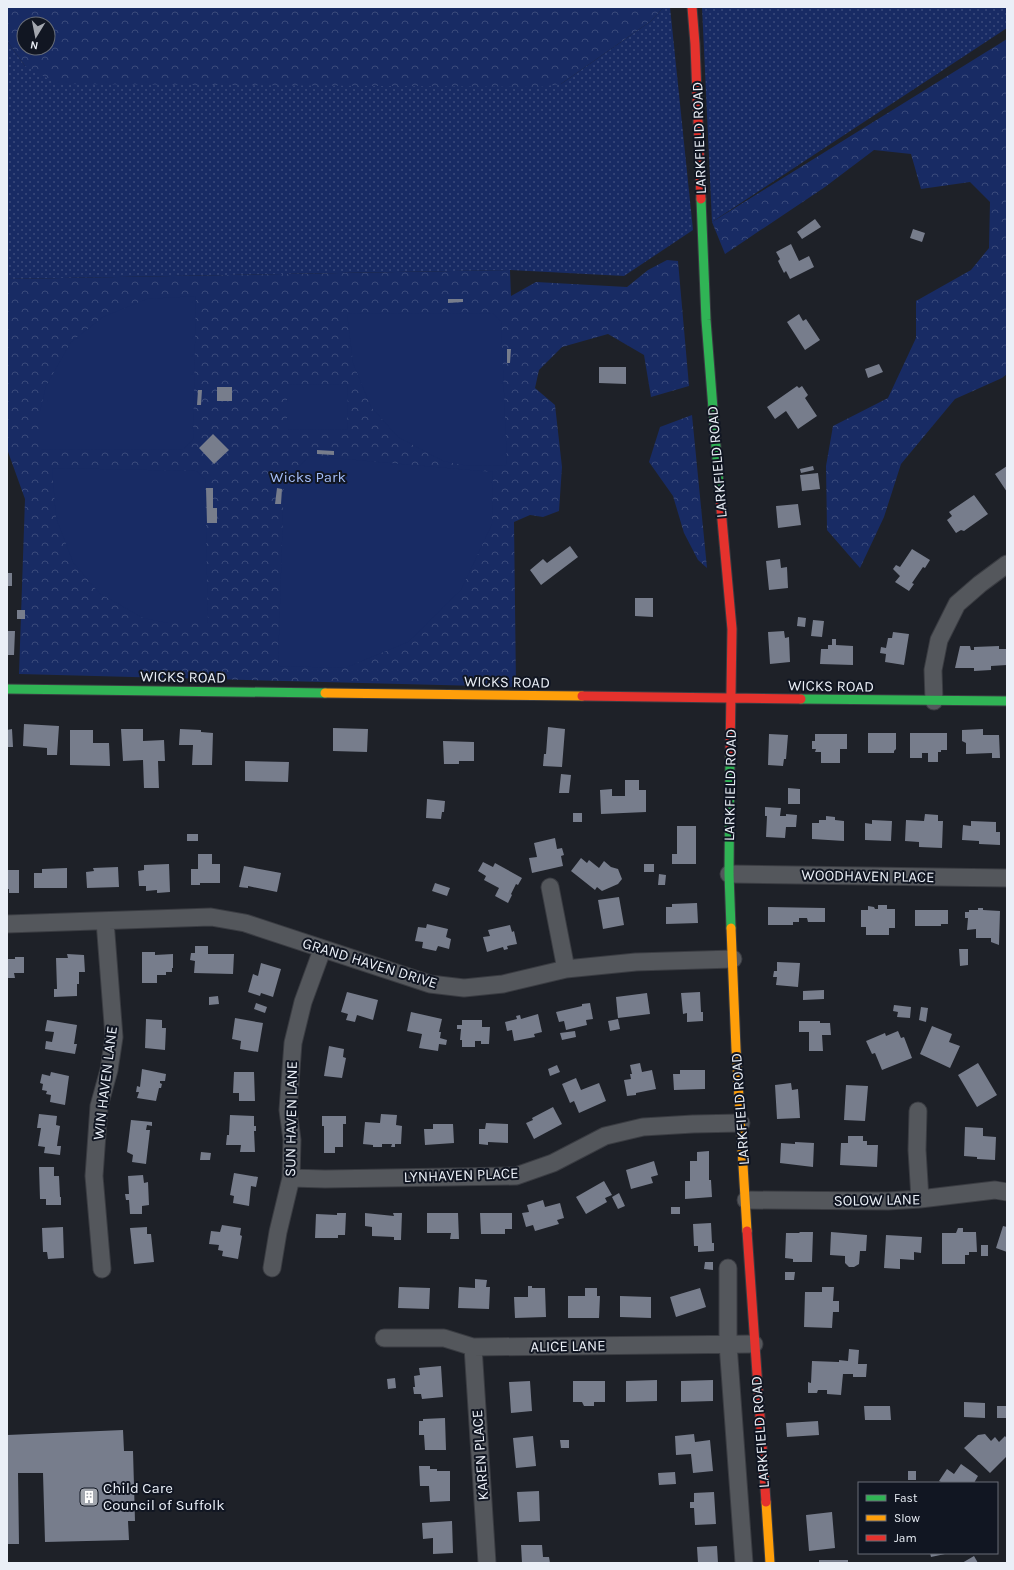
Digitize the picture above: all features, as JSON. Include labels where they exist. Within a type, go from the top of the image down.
[{"type":"main road","name":"LARKFIELD ROAD","points":[[692,7],[695,44],[706,320],[712,404],[732,622],[729,874],[736,1049],[754,1344],[770,1563]]},
{"type":"main road","name":"WICKS ROAD","points":[[7,689],[732,699],[1007,701]]},
{"type":"street","points":[[934,701],[933,670],[938,640],[957,604],[980,584],[1007,564]]},
{"type":"street","name":"WOODHAVEN PLACE","points":[[729,874],[1007,878]]},
{"type":"street","points":[[550,887],[566,969]]},
{"type":"street","name":"GRAND HAVEN DRIVE","points":[[7,924],[211,917],[245,923],[322,950],[430,984],[464,988],[503,984],[566,969],[636,962],[733,959]]},
{"type":"street","name":"WIN HAVEN LANE","points":[[102,1269],[94,1176],[99,1106],[109,1070],[114,1037],[105,921]]},
{"type":"street","name":"SUN HAVEN LANE","points":[[272,1268],[278,1232],[291,1178],[292,1140],[288,1110],[293,1043],[303,1002],[322,950]]},
{"type":"street","points":[[918,1111],[917,1150],[920,1199]]},
{"type":"street","name":"LYNHAVEN PLACE","points":[[291,1178],[325,1179],[516,1176],[553,1163],[605,1136],[644,1127],[741,1123]]},
{"type":"street","name":"SOLOW LANE","points":[[746,1200],[888,1201],[920,1199],[996,1190],[1007,1192]]},
{"type":"street","name":"LARKFIELD ROAD","points":[[728,1268],[728,1344],[744,1563]]},
{"type":"street","name":"ALICE LANE","points":[[384,1338],[444,1338],[473,1347],[754,1344]]},
{"type":"street","name":"KAREN PLACE","points":[[473,1347],[487,1563]]},
{"type":"green space","points":[[7,7],[664,7],[651,21],[561,84],[540,87],[58,84],[25,66],[18,56],[56,56],[56,16],[16,16],[16,54],[7,41]]},
{"type":"green space","points":[[664,7],[670,7],[693,230],[624,276],[510,270],[7,279],[7,41],[16,54],[16,56],[18,56],[25,66],[561,84],[651,21]]},
{"type":"green space","points":[[702,7],[1007,7],[1007,28],[712,222]]},
{"type":"green space","points":[[1007,39],[1007,374],[1002,378],[955,399],[901,464],[884,517],[860,568],[827,530],[826,466],[833,426],[888,398],[916,338],[916,301],[971,270],[989,248],[990,202],[970,182],[921,189],[911,154],[874,150],[825,187],[725,254],[712,222]]},
{"type":"green space","name":"Wicks Park","points":[[667,260],[678,261],[689,386],[651,397],[644,355],[608,334],[562,347],[539,370],[535,388],[555,405],[562,467],[559,511],[543,517],[530,515],[514,522],[516,687],[19,674],[25,499],[7,449],[7,279],[510,270],[511,296],[536,282],[627,287],[648,270]]},
{"type":"green space","points":[[196,296],[193,439],[184,449],[40,450],[40,411],[46,386],[71,342],[103,317],[147,299]]},
{"type":"green space","points":[[492,313],[501,321],[507,465],[468,466],[443,461],[398,437],[371,407],[353,363],[347,314]]},
{"type":"green space","points":[[287,384],[348,385],[347,430],[287,429]]},
{"type":"green space","points":[[692,415],[707,568],[698,560],[684,533],[673,496],[649,462],[660,427]]},
{"type":"green space","points":[[310,456],[493,472],[492,524],[461,590],[408,642],[345,668],[278,666],[284,480]]},
{"type":"green space","points":[[52,468],[196,471],[205,479],[208,623],[168,623],[143,618],[99,593],[73,562],[56,518]]},
{"type":"building","points":[[815,219],[821,227],[802,239],[797,232]]},
{"type":"building","points":[[913,229],[925,233],[922,242],[910,238]]},
{"type":"building","points":[[791,244],[799,261],[809,256],[814,267],[790,279],[786,271],[784,273],[778,261],[780,259],[776,252]]},
{"type":"building","points":[[448,299],[463,299],[463,302],[448,303]]},
{"type":"building","points":[[799,314],[803,321],[806,319],[820,340],[805,350],[787,322]]},
{"type":"building","points":[[507,349],[511,349],[510,363],[507,363]]},
{"type":"building","points":[[879,364],[883,372],[868,378],[865,369]]},
{"type":"building","points":[[599,367],[626,367],[626,384],[599,383]]},
{"type":"building","points":[[797,386],[799,388],[802,386],[808,395],[805,398],[817,416],[798,429],[786,411],[775,419],[767,407]]},
{"type":"building","points":[[217,387],[232,387],[232,401],[217,401]]},
{"type":"building","points":[[198,390],[202,390],[201,405],[197,405]]},
{"type":"building","points":[[213,434],[229,450],[214,464],[199,448]]},
{"type":"building","points":[[317,450],[334,451],[334,455],[317,454]]},
{"type":"building","points":[[813,466],[814,470],[801,473],[800,469]]},
{"type":"building","points":[[1007,466],[1007,492],[995,474]]},
{"type":"building","points":[[818,473],[820,489],[802,491],[800,475]]},
{"type":"building","points":[[206,488],[213,488],[213,508],[217,508],[217,523],[207,523]]},
{"type":"building","points":[[277,488],[282,489],[281,504],[275,504]]},
{"type":"building","points":[[974,495],[988,514],[964,531],[961,530],[956,533],[947,520],[952,516],[949,512]]},
{"type":"building","points":[[798,504],[801,525],[778,528],[776,506]]},
{"type":"building","points":[[570,546],[578,557],[541,585],[530,570],[543,559],[547,563]]},
{"type":"building","points":[[912,549],[930,560],[912,583],[914,584],[909,591],[895,582],[900,576],[893,569],[896,565],[900,567]]},
{"type":"building","points":[[780,559],[781,568],[787,567],[788,588],[769,590],[766,561]]},
{"type":"building","points":[[7,573],[12,573],[12,586],[7,586]]},
{"type":"building","points":[[635,598],[653,598],[653,617],[635,616]]},
{"type":"building","points":[[17,610],[25,610],[25,619],[17,619]]},
{"type":"building","points":[[798,617],[806,618],[805,627],[797,626]]},
{"type":"building","points":[[813,620],[824,621],[822,637],[811,636]]},
{"type":"building","points":[[7,631],[15,631],[14,655],[7,655]]},
{"type":"building","points":[[784,631],[785,638],[789,637],[790,662],[770,664],[768,632]]},
{"type":"building","points":[[893,632],[909,634],[904,665],[885,662],[886,654],[880,653],[881,647],[886,648],[888,638],[892,638]]},
{"type":"building","points":[[832,639],[836,639],[836,645],[853,646],[853,665],[820,664],[821,649],[828,649],[828,645],[832,645]]},
{"type":"building","points":[[960,646],[970,646],[971,650],[974,650],[974,647],[999,646],[999,649],[1006,649],[1007,665],[991,666],[991,670],[974,671],[974,668],[955,668]]},
{"type":"building","points":[[24,724],[59,726],[57,755],[47,755],[47,748],[23,746]]},
{"type":"building","points":[[548,727],[565,729],[562,767],[543,766],[544,754],[546,754]]},
{"type":"building","points":[[333,728],[368,729],[367,752],[333,751]]},
{"type":"building","points":[[12,729],[13,747],[7,747],[7,730]]},
{"type":"building","points":[[121,729],[143,729],[143,741],[164,740],[165,761],[158,761],[159,788],[144,788],[143,760],[123,761]]},
{"type":"building","points":[[180,729],[201,730],[201,732],[213,733],[212,765],[192,765],[193,745],[179,745]]},
{"type":"building","points":[[983,729],[983,735],[999,735],[1000,758],[992,758],[992,753],[966,754],[966,743],[962,741],[962,730]]},
{"type":"building","points":[[70,730],[93,730],[93,743],[109,743],[110,766],[70,765]]},
{"type":"building","points":[[868,733],[896,733],[896,749],[894,753],[868,753]]},
{"type":"building","points":[[910,733],[947,733],[947,750],[941,750],[941,752],[938,752],[938,762],[928,762],[928,753],[922,753],[922,758],[910,758]]},
{"type":"building","points":[[769,734],[788,735],[786,759],[784,759],[783,766],[768,765]]},
{"type":"building","points":[[815,734],[847,734],[847,749],[840,749],[840,763],[821,763],[821,752],[815,752],[816,749],[812,749],[812,741],[815,741]]},
{"type":"building","points":[[443,741],[474,742],[474,761],[459,761],[459,764],[444,764]]},
{"type":"building","points":[[245,761],[289,762],[288,782],[245,781]]},
{"type":"building","points":[[561,774],[571,775],[569,793],[559,793]]},
{"type":"building","points":[[625,780],[639,780],[639,790],[646,790],[646,812],[601,814],[600,790],[612,789],[612,796],[625,796]]},
{"type":"building","points":[[788,788],[800,789],[800,804],[788,804]]},
{"type":"building","points":[[427,799],[445,801],[444,812],[442,812],[441,819],[426,818]]},
{"type":"building","points":[[765,807],[781,808],[780,816],[786,816],[786,814],[797,815],[796,827],[786,827],[785,838],[766,837],[767,816],[765,816]]},
{"type":"building","points":[[573,813],[582,813],[582,822],[573,822]]},
{"type":"building","points":[[925,814],[938,815],[938,821],[943,821],[942,848],[919,847],[919,842],[905,841],[906,820],[924,821]]},
{"type":"building","points":[[826,816],[835,817],[835,820],[844,821],[844,841],[812,839],[812,823],[819,823],[819,820],[826,820]]},
{"type":"building","points":[[872,820],[892,821],[891,841],[865,840],[865,823],[872,824]]},
{"type":"building","points":[[971,821],[996,822],[996,832],[1000,832],[1000,845],[979,844],[979,841],[962,840],[963,825],[971,826]]},
{"type":"building","points":[[677,826],[696,826],[696,864],[672,864],[672,854],[677,854]]},
{"type":"building","points":[[187,834],[198,834],[198,841],[187,841]]},
{"type":"building","points":[[555,838],[557,849],[562,848],[564,855],[561,856],[563,866],[532,873],[529,858],[537,857],[534,843]]},
{"type":"building","points":[[198,854],[212,854],[212,864],[220,864],[220,883],[200,883],[200,885],[191,885],[191,869],[198,869]]},
{"type":"building","points":[[581,858],[587,863],[589,860],[599,868],[604,861],[611,867],[618,869],[622,879],[618,884],[602,891],[597,887],[595,890],[571,871]]},
{"type":"building","points":[[483,862],[493,867],[495,863],[522,878],[518,885],[516,884],[508,903],[495,896],[499,888],[484,880],[486,876],[478,871]]},
{"type":"building","points":[[169,864],[170,892],[157,893],[157,890],[146,891],[146,886],[139,886],[138,871],[144,870],[144,865]]},
{"type":"building","points":[[644,864],[654,864],[654,872],[644,872]]},
{"type":"building","points":[[244,866],[281,873],[277,892],[248,886],[248,888],[239,887]]},
{"type":"building","points":[[118,867],[119,887],[87,888],[86,872],[94,871],[93,868]]},
{"type":"building","points":[[67,868],[67,888],[34,888],[34,873],[42,873],[42,869]]},
{"type":"building","points":[[7,870],[19,870],[19,893],[9,893],[9,889],[7,889]]},
{"type":"building","points":[[659,874],[666,875],[665,885],[658,885]]},
{"type":"building","points":[[435,883],[450,888],[447,896],[432,891]]},
{"type":"building","points":[[619,897],[624,925],[603,929],[598,900]]},
{"type":"building","points":[[697,903],[698,923],[666,924],[666,907],[672,907],[672,904]]},
{"type":"building","points":[[878,905],[887,905],[887,909],[895,909],[895,928],[889,928],[889,935],[866,935],[866,927],[861,927],[861,910],[868,910],[868,906],[878,909]]},
{"type":"building","points":[[768,907],[825,908],[825,922],[808,922],[807,918],[799,918],[799,922],[793,922],[793,925],[768,925]]},
{"type":"building","points":[[978,908],[983,908],[983,910],[1000,911],[999,945],[991,942],[991,938],[976,938],[976,929],[967,930],[968,918],[965,918],[965,912],[969,912],[969,910],[978,910]]},
{"type":"building","points":[[915,910],[948,910],[948,924],[941,924],[941,926],[915,926]]},
{"type":"building","points":[[427,924],[448,929],[446,937],[451,939],[449,949],[438,946],[436,951],[422,948],[423,942],[415,941],[418,927],[426,928]]},
{"type":"building","points":[[510,925],[512,932],[514,931],[517,944],[507,946],[508,949],[504,950],[503,947],[487,952],[483,937],[490,936],[488,930]]},
{"type":"building","points":[[195,946],[208,946],[208,954],[234,954],[233,974],[194,973],[195,961],[190,960],[191,953],[195,953]]},
{"type":"building","points":[[959,949],[968,949],[968,965],[960,966]]},
{"type":"building","points":[[142,952],[155,952],[155,955],[173,954],[172,972],[166,972],[166,975],[157,975],[157,983],[142,983]]},
{"type":"building","points":[[67,954],[84,955],[85,972],[79,972],[77,996],[54,997],[54,989],[57,989],[56,958],[68,958]]},
{"type":"building","points":[[15,957],[24,957],[24,973],[14,973],[15,978],[7,978],[7,959],[15,959]]},
{"type":"building","points":[[777,962],[800,963],[798,987],[776,985],[777,977],[773,977],[774,971],[777,971]]},
{"type":"building","points":[[261,963],[281,969],[273,997],[261,993],[260,996],[248,992],[253,974],[258,976]]},
{"type":"building","points":[[824,990],[824,999],[803,1000],[803,991]]},
{"type":"building","points":[[347,992],[378,1000],[373,1020],[357,1015],[355,1022],[346,1020],[348,1014],[341,1012]]},
{"type":"building","points":[[700,992],[703,1021],[687,1022],[687,1013],[683,1014],[681,993]]},
{"type":"building","points":[[647,993],[650,1014],[618,1018],[616,997]]},
{"type":"building","points":[[218,996],[219,1004],[209,1005],[209,997]]},
{"type":"building","points":[[256,1003],[267,1007],[265,1013],[254,1009]]},
{"type":"building","points":[[590,1003],[593,1019],[586,1020],[587,1025],[566,1030],[564,1021],[559,1022],[556,1012]]},
{"type":"building","points":[[894,1005],[911,1007],[910,1018],[897,1017],[898,1012],[893,1011]]},
{"type":"building","points":[[921,1007],[928,1008],[926,1022],[919,1020]]},
{"type":"building","points":[[411,1012],[442,1019],[439,1032],[441,1032],[440,1038],[447,1040],[446,1045],[439,1044],[438,1051],[419,1048],[422,1034],[407,1031]]},
{"type":"building","points":[[538,1014],[542,1032],[534,1034],[535,1037],[514,1041],[512,1030],[507,1031],[505,1022],[517,1019],[516,1016],[520,1015],[521,1019]]},
{"type":"building","points":[[235,1018],[263,1023],[258,1052],[240,1049],[241,1041],[232,1039]]},
{"type":"building","points":[[146,1019],[162,1020],[162,1028],[166,1028],[165,1050],[145,1048]]},
{"type":"building","points":[[618,1019],[620,1029],[610,1031],[608,1021]]},
{"type":"building","points":[[47,1020],[77,1025],[74,1044],[77,1044],[75,1054],[45,1049],[46,1041],[52,1042],[54,1032],[45,1031]]},
{"type":"building","points":[[462,1020],[482,1020],[482,1027],[490,1027],[489,1044],[481,1044],[481,1041],[475,1041],[475,1047],[462,1047],[462,1040],[460,1040],[461,1029],[457,1029],[457,1025],[462,1025]]},
{"type":"building","points":[[799,1021],[820,1021],[820,1023],[830,1023],[831,1035],[822,1035],[823,1051],[809,1051],[809,1032],[799,1032]]},
{"type":"building","points":[[932,1026],[952,1034],[949,1042],[960,1046],[950,1068],[920,1054]]},
{"type":"building","points":[[575,1031],[576,1037],[562,1040],[560,1033]]},
{"type":"building","points":[[898,1031],[901,1038],[904,1037],[912,1058],[882,1070],[875,1053],[872,1054],[866,1041],[885,1033],[886,1036]]},
{"type":"building","points":[[329,1046],[344,1049],[343,1057],[346,1058],[342,1078],[324,1076]]},
{"type":"building","points":[[640,1063],[642,1072],[652,1070],[656,1089],[627,1096],[624,1080],[631,1079],[630,1074],[632,1074],[630,1065]]},
{"type":"building","points":[[978,1063],[997,1095],[977,1107],[958,1075]]},
{"type":"building","points":[[557,1065],[560,1072],[550,1076],[548,1069]]},
{"type":"building","points":[[142,1069],[166,1074],[165,1081],[160,1081],[162,1084],[161,1088],[159,1088],[156,1101],[137,1098],[139,1092],[136,1092],[137,1086],[140,1087]]},
{"type":"building","points":[[680,1070],[705,1070],[705,1089],[674,1090],[673,1074],[680,1074]]},
{"type":"building","points":[[51,1072],[69,1076],[65,1105],[50,1102],[51,1095],[46,1094],[47,1091],[42,1090],[43,1084],[40,1083],[42,1074],[50,1076]]},
{"type":"building","points":[[234,1072],[254,1072],[255,1101],[239,1101],[239,1093],[233,1093]]},
{"type":"building","points":[[576,1078],[581,1090],[599,1083],[606,1101],[579,1113],[574,1101],[570,1103],[562,1084]]},
{"type":"building","points":[[791,1083],[792,1090],[798,1089],[800,1118],[777,1119],[775,1085]]},
{"type":"building","points":[[846,1085],[868,1086],[865,1121],[844,1120]]},
{"type":"building","points":[[553,1107],[562,1124],[534,1139],[526,1123],[533,1120],[532,1118]]},
{"type":"building","points":[[39,1114],[57,1116],[56,1125],[60,1126],[57,1146],[61,1146],[60,1155],[44,1153],[45,1147],[38,1146],[41,1128],[37,1128]]},
{"type":"building","points":[[381,1114],[397,1115],[396,1125],[402,1126],[401,1144],[395,1144],[395,1147],[391,1147],[392,1144],[382,1144],[382,1147],[373,1147],[373,1145],[363,1144],[365,1122],[380,1123]]},
{"type":"building","points":[[230,1115],[254,1116],[254,1126],[256,1126],[256,1131],[254,1131],[255,1152],[240,1152],[241,1145],[226,1145],[227,1135],[229,1135]]},
{"type":"building","points":[[322,1116],[346,1116],[346,1124],[343,1124],[343,1147],[335,1147],[335,1153],[324,1153],[324,1126],[322,1126]]},
{"type":"building","points":[[131,1120],[152,1122],[152,1126],[147,1125],[146,1130],[150,1130],[146,1164],[132,1162],[133,1155],[127,1152]]},
{"type":"building","points":[[486,1123],[508,1124],[508,1143],[488,1142],[488,1145],[479,1144],[479,1129],[485,1129]]},
{"type":"building","points":[[433,1124],[453,1124],[454,1143],[425,1145],[424,1129],[433,1129]]},
{"type":"building","points":[[965,1127],[983,1128],[983,1136],[996,1137],[995,1160],[977,1159],[977,1157],[964,1156]]},
{"type":"building","points":[[848,1136],[863,1136],[863,1141],[867,1141],[867,1145],[878,1145],[877,1167],[840,1165],[841,1143],[848,1143]]},
{"type":"building","points":[[795,1142],[814,1143],[813,1167],[780,1163],[781,1143],[795,1144]]},
{"type":"building","points":[[709,1151],[709,1180],[711,1180],[712,1197],[685,1199],[685,1181],[690,1181],[690,1161],[697,1161],[697,1152]]},
{"type":"building","points":[[201,1152],[211,1153],[210,1160],[200,1160]]},
{"type":"building","points":[[654,1161],[658,1175],[651,1177],[653,1183],[631,1189],[626,1170]]},
{"type":"building","points":[[39,1167],[54,1167],[54,1176],[59,1176],[61,1205],[46,1205],[46,1199],[40,1199]]},
{"type":"building","points":[[234,1173],[258,1177],[256,1187],[251,1186],[249,1206],[233,1203],[234,1196],[230,1195]]},
{"type":"building","points":[[143,1175],[144,1183],[148,1182],[149,1205],[142,1206],[142,1214],[130,1214],[129,1200],[126,1200],[125,1194],[129,1194],[128,1176]]},
{"type":"building","points":[[604,1181],[612,1195],[605,1198],[607,1202],[586,1214],[576,1197]]},
{"type":"building","points":[[619,1193],[625,1206],[618,1209],[612,1197]]},
{"type":"building","points":[[543,1200],[545,1207],[560,1203],[564,1218],[557,1220],[559,1224],[535,1231],[533,1225],[526,1227],[522,1213],[529,1212],[527,1205]]},
{"type":"building","points":[[671,1207],[680,1207],[680,1214],[671,1214]]},
{"type":"building","points":[[337,1213],[346,1213],[345,1235],[338,1235],[338,1238],[315,1238],[316,1214],[337,1215]]},
{"type":"building","points":[[365,1213],[394,1216],[393,1213],[402,1213],[401,1240],[394,1240],[394,1237],[372,1236],[372,1227],[365,1226]]},
{"type":"building","points":[[427,1213],[458,1213],[459,1239],[450,1239],[451,1233],[427,1233]]},
{"type":"building","points":[[480,1213],[512,1213],[512,1229],[505,1229],[505,1234],[481,1234]]},
{"type":"building","points":[[711,1223],[714,1251],[698,1252],[698,1246],[694,1246],[693,1224]]},
{"type":"building","points":[[222,1225],[241,1228],[240,1235],[242,1236],[238,1259],[222,1256],[223,1251],[218,1250],[219,1245],[209,1244],[211,1231],[220,1232]]},
{"type":"building","points":[[1003,1226],[1007,1227],[1007,1252],[996,1248]]},
{"type":"building","points":[[63,1227],[64,1258],[48,1259],[47,1252],[43,1252],[42,1228]]},
{"type":"building","points":[[147,1227],[147,1234],[151,1234],[154,1262],[134,1264],[130,1228]]},
{"type":"building","points":[[958,1228],[963,1228],[963,1232],[976,1232],[977,1252],[969,1252],[969,1255],[965,1255],[965,1264],[942,1264],[942,1233],[956,1233]]},
{"type":"building","points":[[799,1232],[813,1232],[812,1262],[793,1262],[793,1259],[785,1258],[786,1233],[800,1233]]},
{"type":"building","points":[[831,1232],[867,1235],[866,1251],[860,1251],[859,1264],[854,1267],[849,1267],[845,1263],[845,1256],[830,1255]]},
{"type":"building","points":[[886,1235],[922,1237],[921,1253],[914,1252],[914,1260],[900,1259],[900,1269],[884,1268]]},
{"type":"building","points":[[981,1245],[988,1245],[988,1256],[981,1256]]},
{"type":"building","points":[[705,1262],[713,1262],[713,1270],[704,1269]]},
{"type":"building","points":[[785,1272],[795,1272],[794,1280],[785,1280]]},
{"type":"building","points":[[475,1279],[487,1280],[486,1287],[490,1287],[489,1309],[458,1308],[459,1287],[475,1288]]},
{"type":"building","points":[[528,1286],[532,1286],[532,1288],[545,1288],[546,1317],[515,1318],[514,1297],[528,1297]]},
{"type":"building","points":[[399,1287],[430,1288],[429,1309],[398,1308]]},
{"type":"building","points":[[822,1287],[834,1287],[833,1301],[839,1301],[839,1312],[833,1312],[832,1328],[804,1327],[805,1292],[822,1292]]},
{"type":"building","points":[[585,1288],[597,1288],[597,1296],[600,1296],[599,1318],[568,1318],[568,1296],[585,1296]]},
{"type":"building","points":[[700,1288],[706,1307],[676,1317],[670,1297]]},
{"type":"building","points":[[620,1296],[651,1297],[651,1318],[620,1317]]},
{"type":"building","points":[[849,1349],[859,1350],[858,1364],[867,1364],[866,1377],[853,1377],[853,1374],[843,1374],[841,1395],[827,1394],[827,1390],[818,1390],[817,1393],[808,1393],[808,1382],[811,1383],[812,1361],[848,1361]]},
{"type":"building","points":[[441,1366],[443,1397],[422,1399],[421,1394],[414,1394],[414,1376],[420,1375],[419,1368]]},
{"type":"building","points":[[395,1378],[396,1388],[388,1389],[387,1379]]},
{"type":"building","points":[[657,1380],[657,1401],[626,1402],[626,1381]]},
{"type":"building","points":[[713,1380],[713,1401],[681,1402],[681,1381]]},
{"type":"building","points":[[530,1381],[532,1411],[511,1413],[509,1382]]},
{"type":"building","points":[[573,1381],[605,1381],[605,1402],[594,1402],[594,1406],[584,1406],[582,1402],[573,1402]]},
{"type":"building","points":[[964,1402],[985,1403],[985,1418],[964,1417]]},
{"type":"building","points":[[864,1406],[890,1406],[891,1420],[865,1420]]},
{"type":"building","points":[[997,1406],[1007,1406],[1007,1418],[997,1418]]},
{"type":"building","points":[[445,1418],[446,1450],[425,1450],[424,1435],[419,1435],[419,1421],[423,1421],[423,1419]]},
{"type":"building","points":[[818,1421],[819,1435],[787,1437],[786,1423]]},
{"type":"building","name":"Child Care Council of Suffolk","points":[[123,1430],[124,1451],[133,1451],[135,1521],[128,1521],[129,1540],[45,1542],[43,1473],[18,1473],[19,1544],[7,1544],[7,1435]]},
{"type":"building","points":[[694,1434],[695,1442],[710,1440],[713,1471],[693,1473],[691,1454],[676,1455],[675,1436]]},
{"type":"building","points":[[985,1434],[991,1441],[995,1437],[999,1442],[1005,1436],[1007,1439],[1007,1456],[990,1473],[964,1448],[978,1435]]},
{"type":"building","points":[[533,1436],[536,1466],[516,1468],[513,1438]]},
{"type":"building","points":[[560,1440],[569,1440],[569,1448],[561,1448]]},
{"type":"building","points":[[961,1464],[978,1476],[975,1482],[939,1481],[947,1469],[954,1474]]},
{"type":"building","points":[[419,1466],[430,1466],[430,1469],[437,1469],[437,1471],[450,1471],[450,1501],[430,1502],[429,1486],[420,1486]]},
{"type":"building","points":[[908,1471],[916,1471],[916,1480],[908,1480]]},
{"type":"building","points":[[675,1472],[676,1484],[659,1485],[658,1473]]},
{"type":"building","points":[[539,1491],[540,1521],[519,1522],[517,1492]]},
{"type":"building","points":[[714,1492],[716,1524],[695,1525],[694,1508],[690,1508],[690,1502],[694,1502],[694,1493]]},
{"type":"building","points":[[832,1512],[835,1548],[809,1551],[806,1515]]},
{"type":"building","points":[[452,1521],[453,1553],[433,1554],[433,1538],[423,1539],[422,1523]]},
{"type":"building","points":[[521,1545],[542,1545],[543,1557],[549,1557],[550,1563],[522,1563]]},
{"type":"building","points":[[717,1546],[718,1563],[698,1563],[697,1547]]},
{"type":"building","points":[[930,1554],[945,1554],[931,1557]]},
{"type":"building","points":[[974,1556],[978,1563],[962,1563]]},
{"type":"building","points":[[819,1560],[848,1560],[848,1563],[819,1563]]},
{"type":"traffic: fast","points":[[701,199],[706,320],[720,498]]},
{"type":"traffic: fast","points":[[7,689],[325,693]]},
{"type":"traffic: fast","points":[[801,699],[1007,701]]},
{"type":"traffic: fast","points":[[730,755],[729,874],[731,928]]},
{"type":"traffic: slow","points":[[325,693],[582,696]]},
{"type":"traffic: slow","points":[[731,928],[736,1049],[747,1231]]},
{"type":"traffic: slow","points":[[766,1502],[770,1563]]},
{"type":"traffic: jam","points":[[692,7],[695,44],[701,199]]},
{"type":"traffic: jam","points":[[720,498],[732,629],[730,755]]},
{"type":"traffic: jam","points":[[582,696],[801,699]]},
{"type":"traffic: jam","points":[[747,1231],[766,1502]]},
{"type":"place","name":"Child Care Council of Suffolk","points":[[89,1497]]}]
